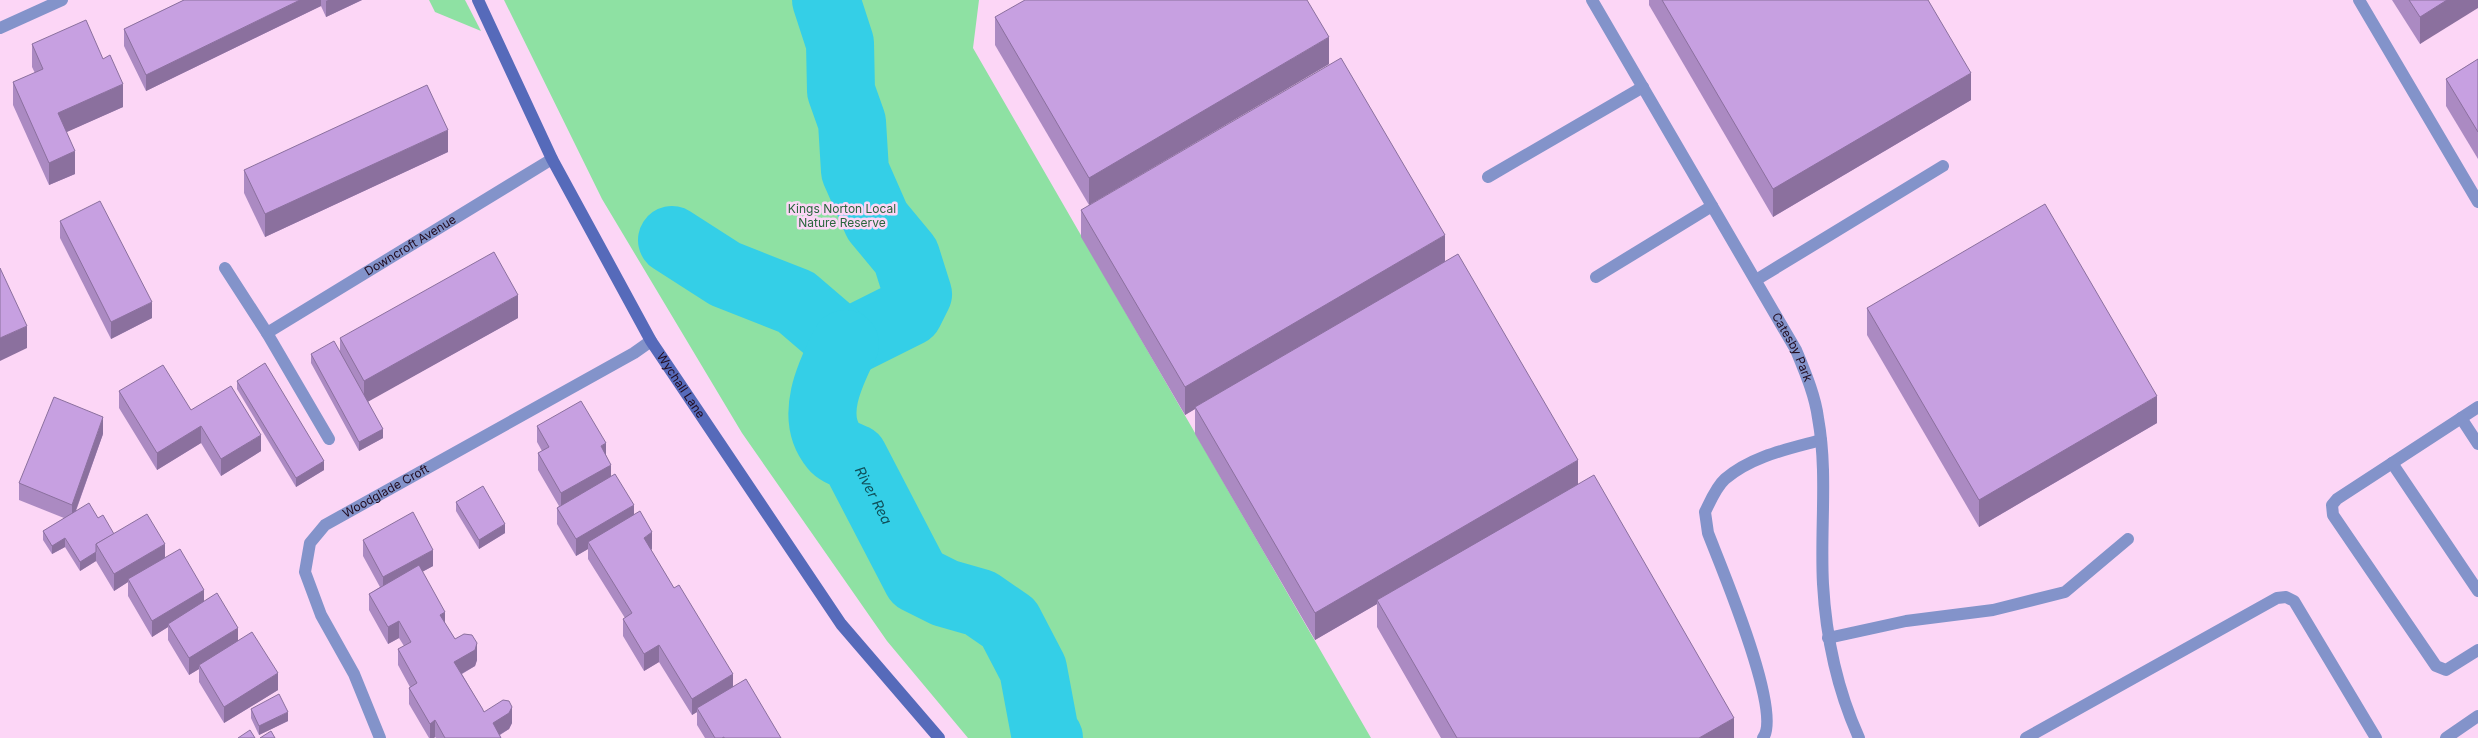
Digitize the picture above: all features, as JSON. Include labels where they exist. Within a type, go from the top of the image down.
[{"type":"street","points":[[0,28],[62,0]]},
{"type":"street","name":"Wychall Lane","points":[[478,0],[552,159],[651,341],[841,624],[938,738]]},
{"type":"street","name":"Catesby Park","points":[[1592,0],[1756,280],[1796,350],[1805,371],[1818,417],[1821,440],[1823,582],[1828,638],[1840,690],[1859,738]]},
{"type":"street","points":[[2359,0],[2478,202]]},
{"type":"street","points":[[1488,178],[1643,87]]},
{"type":"street","name":"Downcroft Avenue","points":[[267,333],[552,159]]},
{"type":"street","points":[[1756,280],[1944,166]]},
{"type":"street","points":[[1596,277],[1712,206]]},
{"type":"street","points":[[225,268],[267,333],[329,439]]},
{"type":"street","name":"Woodglade Croft","points":[[380,738],[354,674],[320,615],[305,572],[310,543],[325,525],[617,362],[651,341]]},
{"type":"street","points":[[2478,408],[2337,498],[2332,505],[2333,515],[2436,666],[2446,670],[2478,650]]},
{"type":"street","points":[[2461,418],[2478,444]]},
{"type":"street","points":[[1763,738],[1767,733],[1768,709],[1756,663],[1708,533],[1704,512],[1723,480],[1744,466],[1771,454],[1821,440]]},
{"type":"street","points":[[2392,463],[2478,591]]},
{"type":"street","points":[[1828,638],[1906,621],[1993,610],[2065,592],[2128,539]]},
{"type":"street","points":[[2026,738],[2277,598],[2286,597],[2294,601],[2376,738]]},
{"type":"street","points":[[2446,738],[2478,716]]},
{"type":"green space","points":[[429,0],[465,0],[481,31],[435,12]]},
{"type":"green space","name":"Kings Norton Local Nature Reserve","points":[[504,0],[979,0],[973,48],[1371,738],[968,738],[887,641],[742,433],[602,199]]},
{"type":"building","points":[[184,0],[300,0],[146,75],[124,29]]},
{"type":"building","points":[[1025,0],[1307,0],[1329,37],[1089,178],[995,17]]},
{"type":"building","points":[[1662,0],[1928,0],[1971,73],[1773,189]]},
{"type":"building","points":[[2409,0],[2447,0],[2420,17]]},
{"type":"building","points":[[86,20],[103,59],[110,55],[123,84],[58,113],[75,151],[49,163],[13,82],[43,69],[32,44]]},
{"type":"building","points":[[1341,58],[1445,235],[1185,387],[1081,210]]},
{"type":"building","points":[[2478,59],[2478,132],[2446,79]]},
{"type":"building","points":[[427,85],[448,130],[265,214],[244,170]]},
{"type":"building","points":[[100,201],[152,302],[111,322],[60,221]]},
{"type":"building","points":[[2045,204],[2157,396],[1979,500],[1867,308]]},
{"type":"building","points":[[494,252],[518,295],[364,381],[340,338]]},
{"type":"building","points":[[1458,254],[1578,460],[1315,613],[1195,407]]},
{"type":"building","points":[[0,268],[27,326],[0,338]]},
{"type":"building","points":[[334,341],[383,429],[359,442],[311,354]]},
{"type":"building","points":[[265,363],[324,461],[296,478],[237,381]]},
{"type":"building","points":[[163,365],[191,410],[231,386],[261,435],[221,459],[201,426],[157,453],[119,391]]},
{"type":"building","points":[[54,397],[103,417],[72,505],[19,483]]},
{"type":"building","points":[[581,401],[606,443],[601,446],[611,465],[561,493],[538,453],[549,447],[537,426]]},
{"type":"building","points":[[615,474],[634,505],[576,539],[557,508]]},
{"type":"building","points":[[1594,475],[1734,718],[1699,738],[1457,738],[1377,600]]},
{"type":"building","points":[[483,486],[505,524],[479,540],[456,502]]},
{"type":"building","points":[[89,503],[98,518],[103,515],[114,534],[96,544],[96,552],[80,562],[65,538],[52,546],[43,531]]},
{"type":"building","points":[[640,511],[652,532],[644,538],[674,588],[679,585],[733,674],[692,699],[659,645],[644,654],[623,619],[632,613],[588,542]]},
{"type":"building","points":[[413,512],[433,550],[383,577],[363,540]]},
{"type":"building","points":[[147,514],[165,544],[114,574],[96,544]]},
{"type":"building","points":[[180,549],[204,590],[152,621],[128,579]]},
{"type":"building","points":[[419,565],[445,612],[440,615],[455,639],[464,634],[472,635],[477,643],[475,650],[454,662],[484,712],[503,700],[509,701],[512,707],[509,713],[493,723],[501,738],[445,738],[435,720],[430,724],[409,688],[417,683],[398,649],[411,642],[399,621],[388,627],[369,594]]},
{"type":"building","points":[[217,593],[238,628],[189,658],[168,624]]},
{"type":"building","points":[[252,632],[278,673],[224,707],[199,665]]},
{"type":"building","points":[[746,679],[781,738],[715,738],[697,708]]},
{"type":"building","points":[[279,694],[288,712],[259,726],[251,709]]},
{"type":"building","points":[[250,730],[255,738],[238,738]]},
{"type":"building","points":[[271,731],[275,738],[260,738]]},
{"type":"waterway","points":[[826,0],[840,43],[841,91],[852,122],[855,171],[877,221],[906,256],[918,294],[909,312],[845,344]]},
{"type":"waterway","name":"River Rea","points":[[672,240],[725,274],[796,302],[845,344]]},
{"type":"waterway","name":"River Rea","points":[[845,344],[833,369],[824,396],[823,422],[827,435],[836,449],[854,458],[917,579],[945,593],[980,603],[1009,623],[1033,669],[1045,733],[1049,738]]}]
